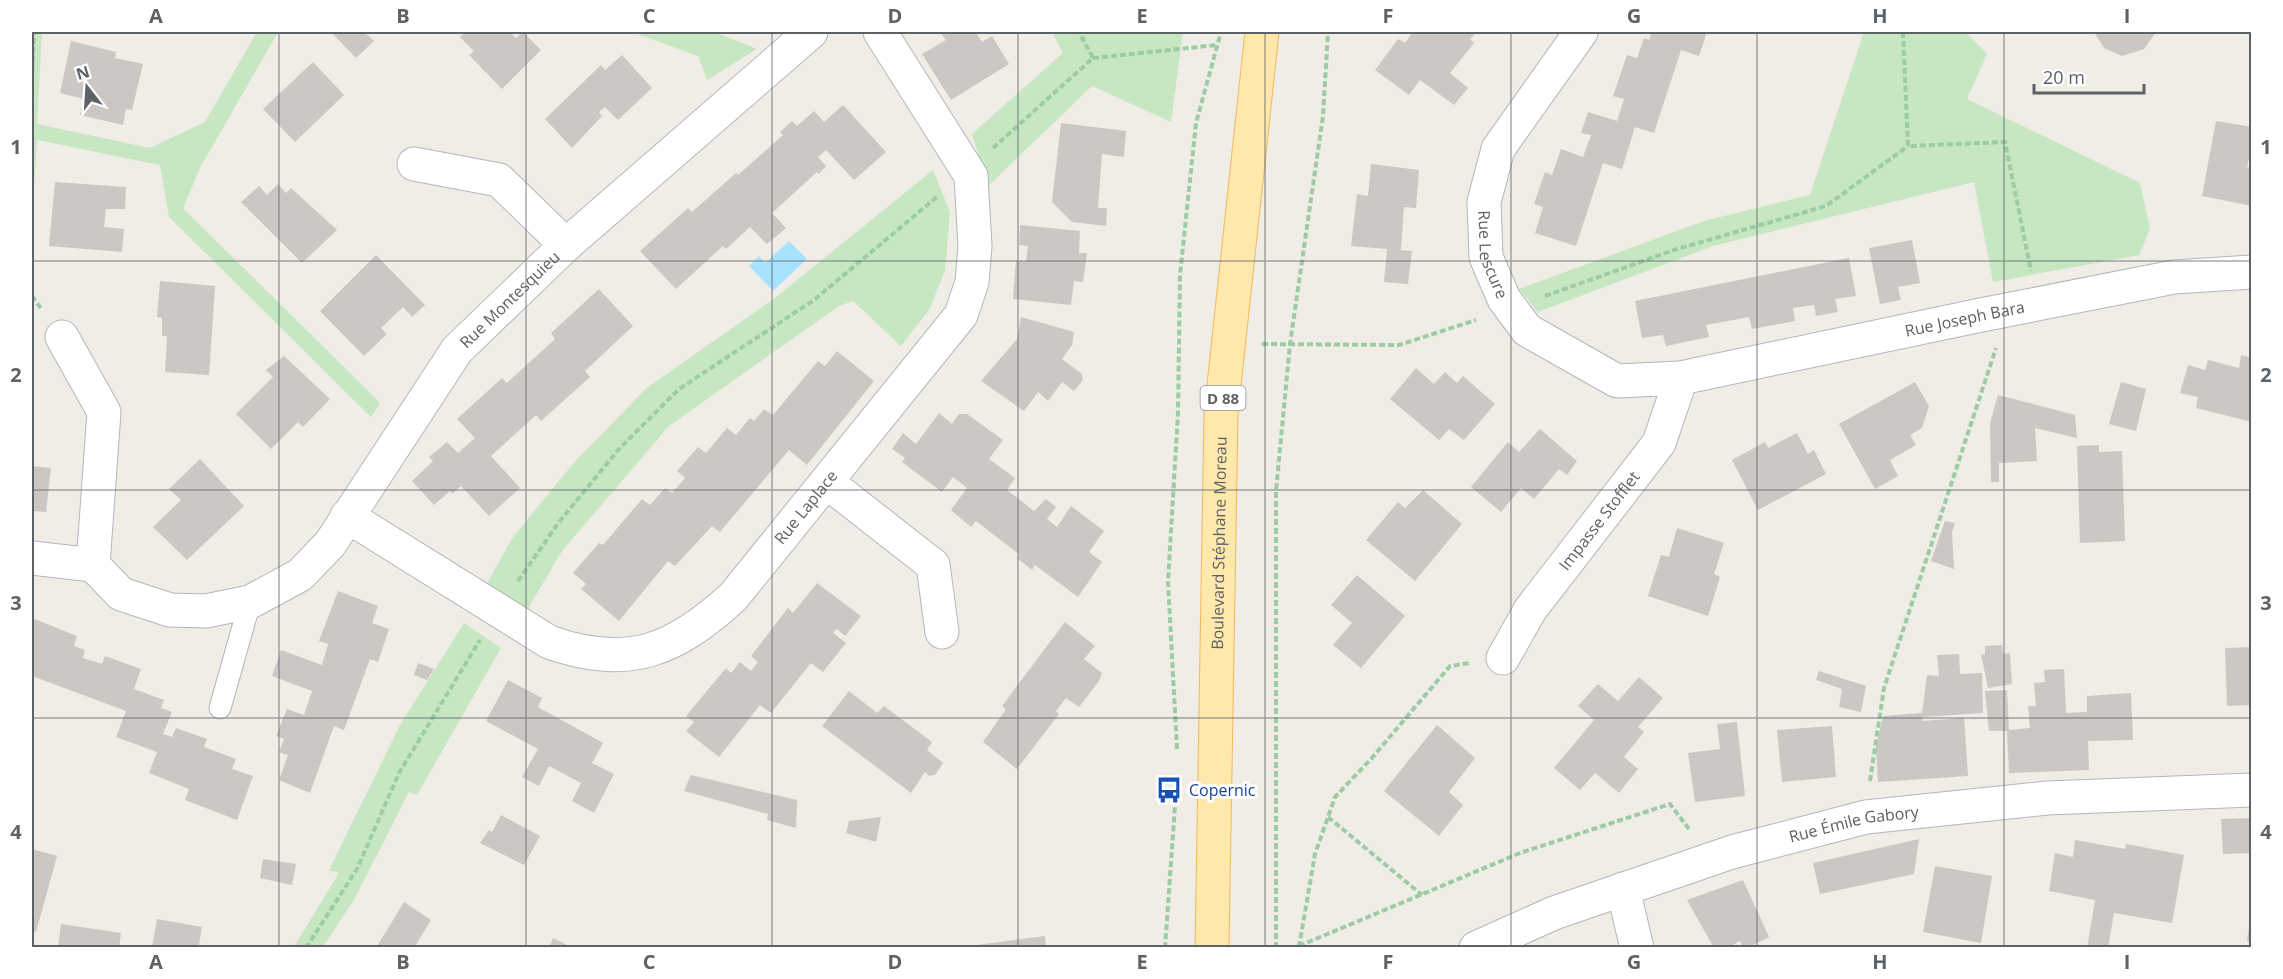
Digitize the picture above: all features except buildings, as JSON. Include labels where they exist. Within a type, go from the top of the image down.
[{"type":"main road","name":"Boulevard Stéphane Moreau","points":[[1212,948],[1221,413],[1262,32]]},
{"type":"street","name":"Rue Montesquieu","points":[[93,565],[121,594],[170,610],[206,611],[250,602],[300,575],[330,544],[457,350],[566,245],[812,32]]},
{"type":"street","name":"Rue Laplace","points":[[347,516],[549,642],[580,653],[613,655],[644,652],[675,642],[706,622],[734,597],[828,483],[960,315],[972,282],[975,246],[974,209],[968,170],[880,32]]},
{"type":"street","name":"Rue Lescure","points":[[1581,32],[1498,149],[1484,202],[1486,257],[1504,299],[1527,330],[1617,381],[1681,378]]},
{"type":"street","points":[[414,164],[499,180],[566,245]]},
{"type":"street","name":"Rue Joseph Bara","points":[[1681,378],[2174,277],[2252,272]]},
{"type":"street","points":[[32,558],[93,565],[104,412],[62,337]]},
{"type":"street","name":"Impasse Stofflet","points":[[1503,658],[1530,610],[1659,443],[1681,378]]},
{"type":"street","points":[[828,483],[933,565],[942,632]]},
{"type":"street","name":"Rue Émile Gabory","points":[[1476,948],[1554,913],[1711,859],[1823,826],[1866,817],[2047,798],[2252,790]]},
{"type":"street","points":[[1623,890],[1637,948]]},
{"type":"lane","points":[[220,708],[250,602]]},
{"type":"path","points":[[32,80],[34,32]]},
{"type":"path","points":[[1079,32],[1093,58]]},
{"type":"path","points":[[1178,756],[1168,581],[1178,414],[1180,275],[1196,123],[1221,32]]},
{"type":"path","points":[[1277,947],[1276,491],[1290,345],[1323,116],[1328,32]]},
{"type":"path","points":[[1903,32],[1908,146]]},
{"type":"path","points":[[306,948],[357,869],[399,773],[498,610],[559,522],[619,449],[679,389],[814,300],[968,170],[1093,58],[1217,45]]},
{"type":"path","points":[[1228,343],[1399,345],[1511,309],[1674,250],[1826,206],[1908,146],[2005,142],[2024,307],[1884,688],[1866,817]]},
{"type":"path","points":[[1299,947],[1315,854],[1335,797],[1371,759],[1450,666],[1503,658]]},
{"type":"path","points":[[1165,948],[1177,780]]},
{"type":"path","points":[[1299,947],[1520,853],[1670,804],[1711,859]]},
{"type":"path","points":[[1328,816],[1422,895]]},
{"type":"green space","points":[[32,32],[42,32],[37,124],[150,148],[205,122],[257,32],[278,32],[200,168],[183,208],[380,403],[371,417],[169,217],[160,165],[37,140],[32,222]]},
{"type":"green space","points":[[632,32],[714,32],[757,49],[707,80],[698,56]]},
{"type":"green space","points":[[1052,32],[1183,32],[1171,122],[1092,86],[988,186],[972,134],[1063,53]]},
{"type":"green space","points":[[1864,32],[1965,32],[1987,54],[1967,99],[2140,183],[2150,229],[2139,255],[1993,282],[1974,182],[1713,246],[1538,312],[1519,289],[1704,221],[1810,195]]},
{"type":"green space","points":[[933,170],[950,212],[945,271],[929,310],[901,346],[853,301],[839,306],[669,426],[562,551],[526,612],[485,587],[513,537],[577,459],[648,387],[775,298]]},
{"type":"green space","points":[[464,623],[501,648],[417,795],[409,792],[355,898],[323,947],[293,948],[339,873],[329,870],[400,725]]},
{"type":"water","points":[[789,241],[807,259],[773,291],[749,266],[759,256],[765,263]]},
{"type":"place","name":"Copernic","points":[[1169,790]]}]
